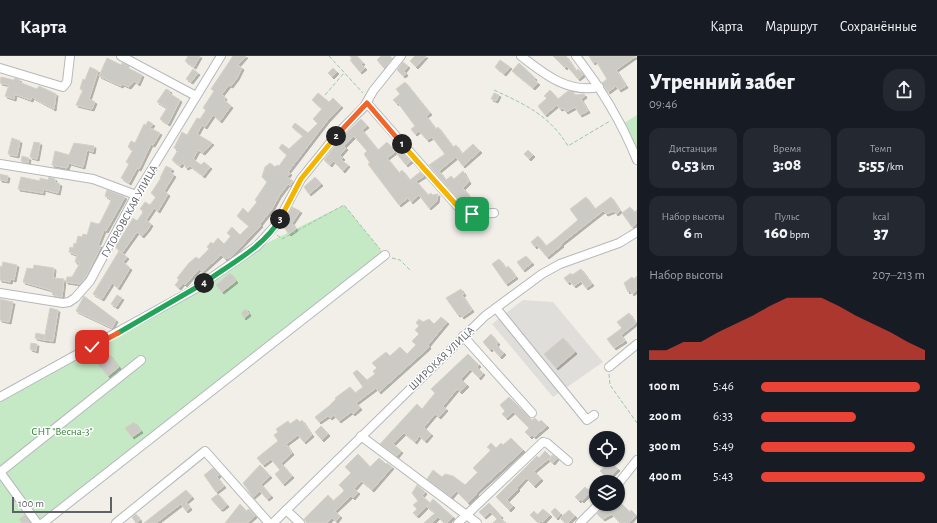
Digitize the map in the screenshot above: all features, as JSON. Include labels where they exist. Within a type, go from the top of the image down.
[{"type":"street","points":[[0,68],[63,87],[67,84],[70,56]]},
{"type":"street","points":[[121,56],[196,96]]},
{"type":"street","name":"ГУТОРОВСКАЯ УЛИЦА","points":[[0,293],[54,303],[69,302],[75,298],[90,282],[136,195],[221,56]]},
{"type":"street","points":[[0,397],[195,289],[257,246],[271,232],[301,179],[339,132],[368,101],[401,56]]},
{"type":"street","points":[[521,56],[547,75],[562,83],[576,88],[590,89],[598,87]]},
{"type":"street","points":[[576,56],[598,87],[616,117],[637,160]]},
{"type":"street","points":[[368,101],[460,209],[472,214],[494,213]]},
{"type":"street","points":[[0,164],[93,179],[136,195]]},
{"type":"street","name":"ШИРОКАЯ УЛИЦА","points":[[273,523],[463,336],[496,308],[542,274],[560,264],[619,243],[637,232]]},
{"type":"street","points":[[43,523],[384,255]]},
{"type":"street","points":[[496,308],[587,420],[594,415]]},
{"type":"street","points":[[463,336],[532,413]]},
{"type":"street","points":[[609,367],[637,344]]},
{"type":"street","points":[[37,523],[0,472],[141,360]]},
{"type":"street","points":[[361,436],[478,523]]},
{"type":"street","points":[[458,523],[543,442],[548,442],[568,461]]},
{"type":"street","points":[[116,523],[205,451],[269,523]]},
{"type":"street","points":[[625,475],[637,460]]},
{"type":"street","points":[[286,510],[300,523]]},
{"type":"street","points":[[580,523],[592,511]]},
{"type":"path","points":[[329,56],[368,101]]},
{"type":"path","points":[[325,95],[344,73]]},
{"type":"path","points":[[494,90],[538,112],[560,132],[568,146],[616,117]]},
{"type":"path","points":[[271,232],[282,239],[344,204],[384,255],[400,260],[410,270]]},
{"type":"path","points":[[609,367],[610,385],[637,423]]},
{"type":"shaded area","points":[[523,300],[553,302],[603,362],[553,397],[492,324]]},
{"type":"green space","points":[[637,115],[637,149],[624,123]]},
{"type":"green space","name":"СНТ \"Весна-3\"","points":[[344,205],[385,255],[43,523],[0,523],[0,396],[194,288],[267,243]]},
{"type":"building","points":[[188,56],[200,56],[194,67],[185,61]]},
{"type":"building","points":[[233,56],[246,56],[238,65],[242,68],[237,78],[222,94],[225,98],[224,100],[231,106],[220,121],[213,115],[205,127],[202,125],[197,134],[212,143],[203,153],[198,150],[193,159],[201,165],[204,162],[210,167],[203,176],[190,166],[186,168],[183,162],[180,166],[172,160],[178,150],[174,148],[182,132],[187,135],[197,118],[200,119],[206,110],[203,108],[214,91],[211,89]]},
{"type":"building","points":[[350,56],[357,56],[365,68],[360,72],[350,60],[352,59]]},
{"type":"building","points":[[381,56],[390,56],[392,59],[384,68],[377,60]]},
{"type":"building","points":[[415,56],[426,56],[416,67],[410,61]]},
{"type":"building","points":[[553,56],[566,56],[576,71],[578,69],[583,75],[578,79],[567,66],[565,68]]},
{"type":"building","points":[[589,56],[636,56],[616,70],[626,86],[619,90],[616,86],[608,92],[602,83],[607,79],[596,61],[593,63]]},
{"type":"building","points":[[107,58],[121,65],[122,63],[127,65],[126,67],[142,75],[138,84],[134,81],[129,87],[122,84],[121,86],[99,76]]},
{"type":"building","points":[[500,60],[510,67],[504,74],[495,67]]},
{"type":"building","points":[[403,62],[408,66],[404,71],[406,74],[403,76],[397,70]]},
{"type":"building","points":[[519,63],[535,78],[534,80],[538,83],[533,88],[512,71]]},
{"type":"building","points":[[90,67],[98,71],[89,99],[95,102],[92,109],[76,105],[83,90],[80,89],[83,79],[85,80]]},
{"type":"building","points":[[333,68],[337,72],[332,77],[328,73]]},
{"type":"building","points":[[193,69],[198,73],[191,82],[186,79]]},
{"type":"building","points":[[1,77],[14,80],[15,78],[20,80],[19,82],[37,89],[39,86],[56,94],[54,109],[32,97],[31,100],[15,94],[14,99],[5,96],[9,85],[0,83]]},
{"type":"building","points":[[405,82],[430,113],[426,116],[436,129],[438,127],[453,147],[456,145],[462,154],[473,144],[480,151],[463,166],[456,157],[439,171],[446,180],[451,176],[454,179],[463,171],[469,182],[463,188],[471,198],[473,197],[477,202],[470,207],[460,201],[429,165],[445,154],[432,137],[427,140],[419,131],[415,134],[411,129],[415,126],[398,103],[397,104],[393,100],[400,94],[396,89]]},
{"type":"building","points":[[166,89],[170,91],[169,93],[180,100],[168,124],[160,119],[167,108],[157,102]]},
{"type":"building","points":[[550,90],[558,99],[568,91],[573,92],[575,95],[584,94],[585,96],[581,99],[588,111],[580,115],[575,107],[566,112],[563,108],[560,109],[557,105],[545,115],[538,106],[547,98],[544,96]]},
{"type":"building","points":[[318,93],[329,102],[333,98],[341,106],[327,121],[288,172],[290,173],[287,177],[293,181],[290,186],[288,184],[272,209],[260,224],[261,225],[231,257],[225,259],[221,255],[202,272],[199,269],[185,285],[183,283],[179,288],[175,285],[179,280],[177,278],[189,263],[196,257],[199,259],[209,249],[207,247],[211,242],[213,244],[218,238],[224,244],[231,236],[227,233],[232,227],[240,235],[249,226],[237,216],[243,208],[248,213],[257,202],[255,200],[267,182],[262,177],[265,167],[270,163],[275,167],[277,165],[279,166],[287,155],[279,148],[282,144],[289,149],[303,136],[292,127],[295,123],[308,133],[318,123],[313,119],[322,109],[312,100]]},
{"type":"building","points":[[494,93],[499,95],[496,101],[491,99]]},
{"type":"building","points":[[361,119],[367,126],[362,130],[378,150],[387,142],[395,152],[387,158],[399,173],[402,170],[410,180],[420,172],[424,176],[416,181],[428,195],[431,193],[432,195],[438,194],[437,201],[429,208],[419,195],[411,202],[408,198],[399,205],[368,164],[370,163],[364,154],[367,151],[354,136],[344,146],[346,148],[340,155],[343,158],[341,160],[348,165],[343,171],[333,161],[330,165],[324,160],[343,136]]},
{"type":"building","points":[[148,121],[153,124],[150,128],[160,133],[153,145],[151,144],[139,169],[137,168],[129,183],[121,178],[129,164],[126,162],[133,150],[128,147],[131,141],[135,143],[144,124],[146,125]]},
{"type":"building","points":[[12,138],[20,141],[17,156],[8,154]]},
{"type":"building","points":[[34,142],[40,143],[37,159],[30,157]]},
{"type":"building","points":[[74,143],[94,146],[93,152],[87,150],[83,167],[69,163],[67,168],[52,165],[55,151],[69,155]]},
{"type":"building","points":[[528,150],[533,155],[529,159],[524,154]]},
{"type":"building","points":[[402,151],[411,161],[406,165],[397,154]]},
{"type":"building","points":[[22,156],[29,158],[28,163],[21,161]]},
{"type":"building","points":[[166,166],[172,169],[170,172],[174,175],[164,191],[168,194],[158,211],[154,208],[146,220],[151,224],[148,229],[142,236],[137,232],[122,253],[116,248],[116,246],[133,218],[137,221],[144,211],[140,209],[145,202],[150,205],[156,197],[151,193],[161,178]]},
{"type":"building","points":[[0,174],[8,176],[7,181],[0,180]]},
{"type":"building","points":[[21,177],[40,181],[40,178],[48,180],[49,177],[55,179],[55,182],[60,184],[58,193],[43,189],[43,193],[18,189]]},
{"type":"building","points":[[315,177],[321,184],[309,194],[304,187]]},
{"type":"building","points":[[107,190],[125,197],[106,231],[104,230],[98,245],[101,246],[85,278],[80,284],[66,282],[67,277],[72,277],[80,263],[75,262],[77,255],[69,252],[70,247],[73,248],[74,243],[76,244],[78,236],[82,237],[83,234],[87,235],[91,222],[98,224],[100,223],[111,199],[105,196]]},
{"type":"building","points":[[586,197],[595,209],[611,197],[620,211],[616,214],[614,211],[606,214],[603,211],[547,257],[537,245],[535,247],[531,242],[538,236],[546,246],[554,240],[578,220],[570,209]]},
{"type":"building","points":[[292,207],[300,211],[292,223],[296,229],[289,234],[282,225]]},
{"type":"building","points":[[630,207],[634,212],[637,210],[637,223],[632,227],[622,213]]},
{"type":"building","points":[[119,251],[127,257],[123,262],[130,268],[118,288],[112,283],[102,299],[93,294]]},
{"type":"building","points":[[526,256],[532,263],[523,270],[517,262]]},
{"type":"building","points":[[499,259],[506,268],[508,266],[516,277],[506,284],[492,264]]},
{"type":"building","points":[[3,262],[17,265],[14,280],[11,279],[10,282],[0,280],[0,266],[2,267]]},
{"type":"building","points":[[34,265],[54,268],[53,278],[64,279],[62,297],[53,295],[51,290],[23,282],[27,268],[33,269]]},
{"type":"building","points":[[581,269],[592,284],[586,288],[581,281],[574,286],[570,281],[568,283],[564,278]]},
{"type":"building","points":[[230,273],[236,281],[222,292],[216,285]]},
{"type":"building","points":[[637,276],[637,290],[632,294],[630,290],[628,292],[624,283],[632,277],[634,279]]},
{"type":"building","points":[[461,289],[464,294],[462,295],[472,310],[462,317],[460,314],[458,315],[446,298]]},
{"type":"building","points":[[117,295],[122,298],[116,307],[111,304]]},
{"type":"building","points":[[84,296],[116,320],[112,328],[76,311]]},
{"type":"building","points":[[0,299],[13,302],[9,322],[0,320]]},
{"type":"building","points":[[50,308],[58,310],[53,341],[44,340]]},
{"type":"building","points":[[246,309],[249,314],[244,318],[241,313]]},
{"type":"building","points":[[629,313],[636,323],[621,335],[625,341],[614,348],[607,339],[622,328],[617,322]]},
{"type":"building","points":[[441,317],[447,322],[428,345],[429,347],[379,392],[376,388],[356,403],[360,408],[353,414],[351,412],[339,421],[334,415],[330,418],[328,416],[319,422],[315,417],[329,406],[336,399],[335,398],[350,387],[355,393],[363,387],[353,373],[357,370],[367,380],[375,374],[373,371],[377,368],[372,363],[386,352],[390,356],[400,347],[407,354],[416,345],[412,341],[419,334],[415,330],[419,326],[416,323],[419,319],[423,322],[429,319],[434,324]]},
{"type":"building","points":[[36,333],[45,335],[44,340],[35,338]]},
{"type":"building","points":[[491,334],[498,343],[496,344],[497,346],[504,353],[500,357],[492,348],[490,350],[483,342]]},
{"type":"building","points":[[563,338],[575,352],[556,368],[544,354]]},
{"type":"building","points":[[31,343],[37,344],[36,351],[30,349]]},
{"type":"building","points":[[109,354],[119,367],[108,376],[97,363]]},
{"type":"building","points":[[468,354],[479,365],[477,367],[483,373],[479,378],[470,369],[461,379],[467,385],[460,392],[457,389],[443,406],[446,409],[439,417],[435,414],[424,427],[431,434],[425,441],[419,436],[415,442],[404,433],[393,444],[401,451],[397,456],[380,444],[417,404],[422,409],[435,393],[431,389]]},
{"type":"building","points":[[509,397],[532,420],[535,418],[539,422],[541,420],[547,426],[534,437],[532,435],[530,437],[525,432],[529,428],[513,412],[506,418],[502,414],[505,411],[500,405]]},
{"type":"building","points":[[297,419],[300,422],[302,420],[312,435],[304,442],[298,435],[286,444],[292,453],[281,463],[292,476],[283,484],[275,474],[280,470],[271,459],[263,465],[257,458],[278,441],[274,435],[278,432],[276,429],[288,421],[290,424]]},
{"type":"building","points":[[134,422],[141,431],[132,437],[125,428]]},
{"type":"building","points":[[321,426],[328,434],[322,440],[315,432]]},
{"type":"building","points":[[511,438],[523,450],[476,493],[477,494],[468,503],[456,491],[451,497],[427,479],[433,470],[442,477],[445,474],[453,476],[465,485],[478,472],[473,468],[491,450],[487,447],[491,443],[496,448],[501,443],[503,445]]},
{"type":"building","points":[[545,451],[551,457],[534,471],[541,479],[534,486],[526,478],[507,500],[513,506],[509,510],[496,497],[537,456],[539,458]]},
{"type":"building","points":[[358,454],[370,467],[379,458],[392,467],[372,490],[361,481],[354,489],[358,492],[353,498],[351,496],[335,511],[340,516],[336,521],[332,518],[327,523],[307,523],[304,519],[328,495],[333,501],[343,492],[344,490],[339,485],[351,473],[345,467]]},
{"type":"building","points":[[552,455],[557,458],[553,463],[549,460]]},
{"type":"building","points":[[260,465],[270,476],[261,484],[271,496],[267,499],[260,491],[253,497],[243,483]]},
{"type":"building","points":[[604,467],[616,467],[618,469],[612,475],[604,475],[600,471]]},
{"type":"building","points":[[213,468],[219,475],[217,477],[224,486],[216,492],[204,475]]},
{"type":"building","points":[[417,485],[425,492],[422,496],[430,503],[417,516],[413,513],[417,509],[413,505],[418,501],[412,493]]},
{"type":"building","points":[[585,487],[589,490],[589,494],[582,501],[580,499],[579,501],[575,497]]},
{"type":"building","points":[[186,490],[192,497],[186,502],[190,508],[186,511],[181,504],[156,523],[144,523]]},
{"type":"building","points":[[218,494],[227,505],[222,509],[220,509],[211,499]]},
{"type":"building","points":[[433,499],[453,517],[447,523],[444,523],[438,517],[432,523],[424,523],[435,513],[427,507]]},
{"type":"building","points":[[489,503],[501,516],[500,518],[506,523],[493,523],[497,519],[490,512],[484,517],[479,512]]},
{"type":"building","points":[[240,504],[246,511],[249,509],[255,516],[247,523],[225,523]]},
{"type":"building","points":[[625,507],[636,515],[629,523],[620,523],[612,514],[603,519],[597,514],[600,511],[625,511]]},
{"type":"building","points":[[555,508],[561,514],[556,518],[551,512]]},
{"type":"building","points":[[543,509],[550,515],[543,522],[541,521],[538,523],[530,515],[534,511],[537,515]]},
{"type":"building","points":[[569,510],[575,516],[568,523],[565,523],[560,518]]},
{"type":"building","points":[[136,514],[140,520],[136,523],[132,517]]},
{"type":"building","points":[[25,515],[30,523],[22,523],[19,519]]},
{"type":"route","points":[[92,347],[195,289],[257,246],[276,225],[301,179],[339,132],[367,103],[460,209],[464,212],[472,214]]}]
